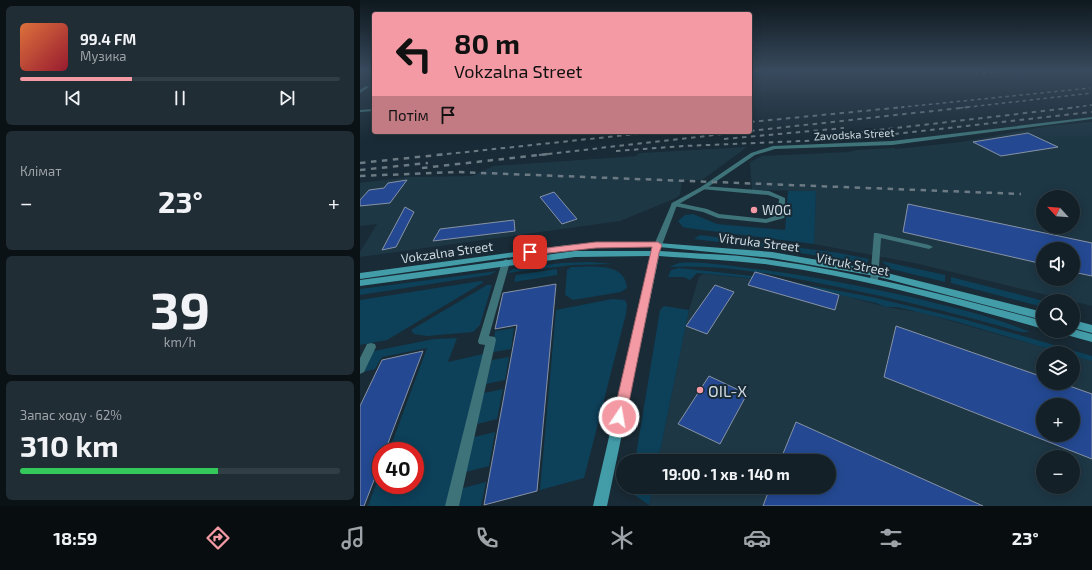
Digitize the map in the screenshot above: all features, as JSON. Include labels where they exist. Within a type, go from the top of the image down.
[{"type":"main road","name":"Vokzalna Street","points":[[360,276],[568,247],[620,244],[656,249]]},
{"type":"main road","points":[[360,282],[575,254],[656,249],[600,506]]},
{"type":"main road","name":"Vitruka Street","points":[[656,249],[765,254],[874,277],[1036,314]]},
{"type":"main road","name":"Vitruk Street","points":[[874,277],[1036,323]]},
{"type":"main road","points":[[1080,326],[1092,329]]},
{"type":"main road","points":[[1080,335],[1092,338]]},
{"type":"street","points":[[360,111],[372,110]]},
{"type":"street","name":"Zavodska Street","points":[[674,204],[703,188],[753,154],[775,147],[892,143],[1092,118]]},
{"type":"street","points":[[656,249],[674,204],[705,210],[718,216],[726,217],[766,221],[781,216],[782,198],[769,193],[703,188]]},
{"type":"street","points":[[874,277],[877,235],[929,247]]},
{"type":"street","points":[[452,506],[491,340],[483,341],[506,262]]},
{"type":"street","points":[[360,369],[371,347]]},
{"type":"shaded area","points":[[1092,122],[1092,306],[1080,303],[1080,294],[1043,294],[919,264],[814,244],[816,191],[752,190],[750,162],[762,156],[896,149],[961,142],[1048,126]]},
{"type":"shaded area","points":[[747,147],[702,180],[682,180],[680,195],[674,199],[620,221],[360,257],[360,252],[377,224],[360,226],[360,183],[409,177],[472,176],[493,166],[637,156],[637,154],[641,153]]},
{"type":"shaded area","points":[[788,191],[816,191],[814,244],[687,228],[683,227],[678,221],[685,215],[693,214],[717,224],[785,230]]},
{"type":"shaded area","points":[[700,235],[839,253],[869,259],[867,263],[858,263],[795,252],[694,239]]},
{"type":"shaded area","points":[[881,261],[945,275],[945,282],[891,269]]},
{"type":"shaded area","points":[[590,262],[613,264],[573,265],[507,273],[513,269],[562,263]]},
{"type":"shaded area","points":[[679,263],[727,265],[794,274],[852,285],[956,308],[1001,321],[1030,332],[1021,332],[898,300],[785,277],[727,268],[688,266],[669,267]]},
{"type":"shaded area","points":[[571,267],[606,267],[614,269],[625,279],[627,288],[621,292],[573,300],[565,295],[567,270]]},
{"type":"shaded area","points":[[679,268],[770,278],[872,297],[967,320],[1057,346],[1039,346],[954,321],[897,307],[886,307],[876,303],[778,281],[697,273],[690,280],[684,277],[668,277],[671,270]]},
{"type":"shaded area","points":[[557,269],[557,275],[514,282],[516,275]]},
{"type":"shaded area","points":[[497,271],[489,275],[360,295],[360,289]]},
{"type":"shaded area","points":[[703,274],[778,281],[838,294],[886,307],[923,313],[1038,346],[1036,346],[1036,390],[1080,390],[1080,358],[1092,361],[1092,506],[649,506],[652,494],[836,494],[836,454],[659,454],[689,310],[699,277]]},
{"type":"shaded area","points":[[951,277],[1036,299],[1036,305],[951,283]]},
{"type":"shaded area","points":[[481,281],[484,282],[387,340],[360,345],[360,300]]},
{"type":"shaded area","points":[[487,285],[492,285],[480,325],[473,332],[427,336],[414,334],[411,330]]},
{"type":"shaded area","points":[[612,299],[625,300],[627,305],[626,314],[584,478],[540,490],[556,310]]},
{"type":"shaded area","points":[[664,306],[689,310],[659,454],[636,454],[660,310]]},
{"type":"shaded area","points":[[514,328],[511,349],[493,352],[495,331]]},
{"type":"shaded area","points":[[457,338],[448,362],[483,354],[446,506],[368,506],[372,494],[424,494],[424,442],[392,442],[427,348],[382,357],[375,369],[363,372],[374,351],[434,339]]},
{"type":"shaded area","points":[[1080,353],[1092,356],[1092,361],[1080,358]]},
{"type":"shaded area","points":[[509,357],[505,380],[486,384],[492,360]]},
{"type":"shaded area","points":[[503,389],[497,419],[477,424],[484,393]]},
{"type":"shaded area","points":[[495,432],[489,466],[466,472],[474,437]]},
{"type":"shaded area","points":[[486,482],[481,506],[459,506],[463,488]]},
{"type":"shaded area","points":[[633,494],[651,494],[649,505]]},
{"type":"building","points":[[1028,133],[1058,147],[1001,156],[973,142]]},
{"type":"building","points":[[407,180],[390,203],[360,206],[360,200],[369,190],[384,188],[388,183]]},
{"type":"building","points":[[554,192],[577,219],[562,224],[540,197]]},
{"type":"building","points":[[908,204],[1036,231],[1036,234],[1050,234],[1092,243],[1092,276],[1080,273],[1080,242],[1036,242],[1036,262],[903,232]]},
{"type":"building","points":[[405,207],[414,212],[396,247],[382,250]]},
{"type":"building","points":[[514,220],[515,231],[433,241],[440,229]]},
{"type":"building","points":[[755,272],[839,295],[835,310],[748,285]]},
{"type":"building","points":[[556,284],[537,491],[484,505],[517,325],[495,329],[503,293]]},
{"type":"building","points":[[715,285],[734,292],[707,334],[686,326]]},
{"type":"building","points":[[896,326],[1036,375],[1036,390],[1080,390],[1092,394],[1092,459],[1080,454],[1080,450],[1069,450],[1049,442],[1080,442],[1080,398],[1036,398],[1036,437],[884,377]]},
{"type":"building","points":[[423,351],[388,442],[372,442],[372,485],[364,506],[360,506],[360,406],[382,360]]},
{"type":"building","points":[[709,376],[747,394],[720,444],[678,424]]},
{"type":"building","points":[[796,422],[983,506],[763,506],[767,494],[836,494],[836,454],[783,454]]},
{"type":"railway","points":[[900,107],[1035,94]]},
{"type":"railway","points":[[963,108],[1087,94]]},
{"type":"railway","points":[[1069,108],[1092,105]]},
{"type":"railway","points":[[752,122],[900,107]]},
{"type":"railway","points":[[894,108],[900,107]]},
{"type":"railway","points":[[900,107],[904,107]]},
{"type":"railway","points":[[963,108],[969,107]]},
{"type":"railway","points":[[835,135],[1078,107]]},
{"type":"railway","points":[[752,131],[963,108]]},
{"type":"railway","points":[[616,151],[684,146],[850,139],[1092,112]]},
{"type":"railway","points":[[724,139],[844,128]]},
{"type":"railway","points":[[438,155],[636,134]]},
{"type":"railway","points":[[539,155],[723,134]]},
{"type":"railway","points":[[360,163],[447,154]]},
{"type":"railway","points":[[539,155],[548,154]]},
{"type":"railway","points":[[422,168],[539,155]]},
{"type":"railway","points":[[360,170],[428,163]]},
{"type":"railway","points":[[360,176],[457,172],[1021,194]]},
{"type":"place","name":"WOG","points":[[754,210]]},
{"type":"place","name":"OIL-X","points":[[700,390]]},
{"type":"route","points":[[530,252],[596,245],[658,245],[654,253],[619,417]]}]
